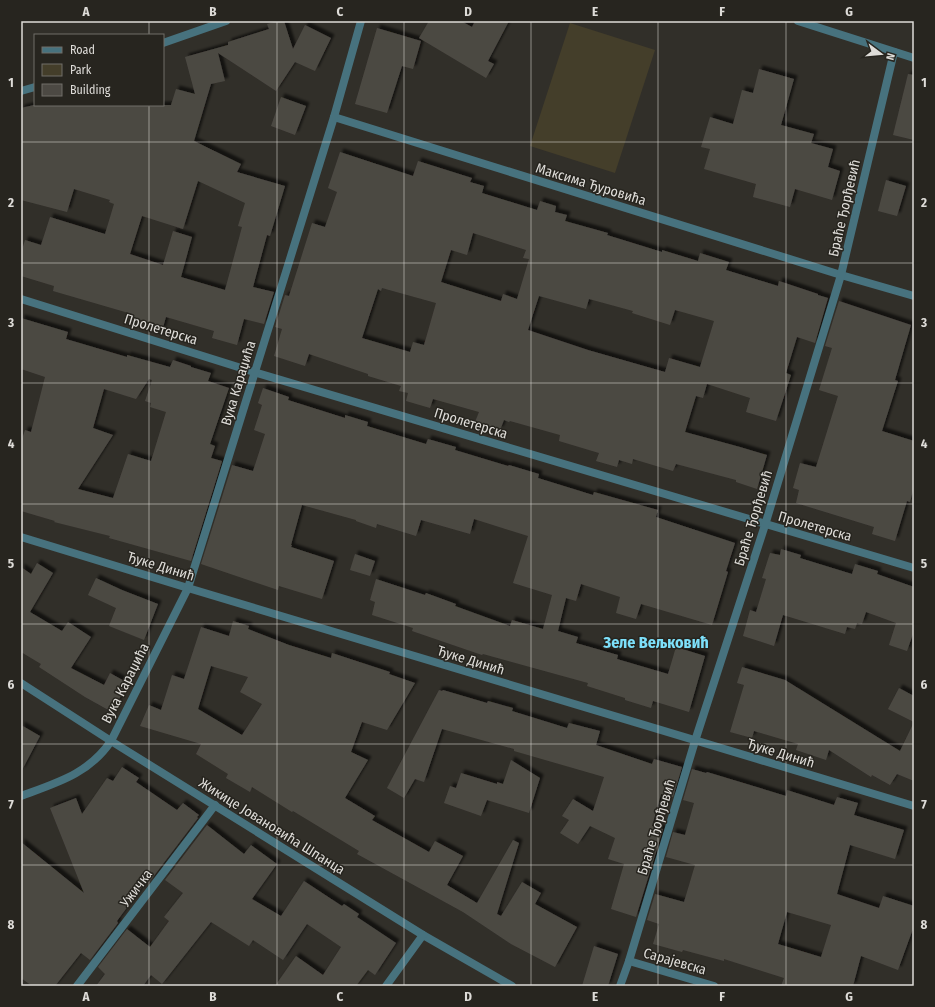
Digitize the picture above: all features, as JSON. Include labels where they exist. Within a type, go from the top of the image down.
[{"type":"street","points":[[164,43],[226,21]]},
{"type":"street","name":"Вука Караџића","points":[[21,796],[75,774],[91,764],[104,752],[111,741],[188,588],[334,117],[361,21]]},
{"type":"street","points":[[798,21],[914,58]]},
{"type":"street","name":"Браће Ђорђевић","points":[[620,986],[629,961],[695,741],[765,525],[841,275],[894,52]]},
{"type":"street","points":[[21,92],[34,87]]},
{"type":"street","name":"Максима Ђуровића","points":[[334,117],[841,275],[914,296]]},
{"type":"street","name":"Пролетерска","points":[[21,299],[254,372],[914,568]]},
{"type":"street","name":"Ђуке Динић","points":[[21,537],[914,806]]},
{"type":"street","name":"Жикице Јовановића Шпанца","points":[[21,683],[111,741],[423,935],[512,986]]},
{"type":"street","name":"Ужичка","points":[[77,986],[215,806]]},
{"type":"street","points":[[386,986],[423,935]]},
{"type":"street","name":"Сарајевска","points":[[629,961],[714,986]]},
{"type":"green space","points":[[570,23],[655,50],[615,173],[530,146]]},
{"type":"building","points":[[277,21],[284,21],[293,49],[305,25],[331,38],[315,71],[295,62],[276,91],[218,53],[225,81],[211,84],[194,141],[241,164],[237,172],[285,186],[270,236],[267,235],[253,287],[274,292],[264,324],[244,319],[237,345],[212,338],[214,331],[166,317],[162,331],[147,326],[148,322],[131,317],[132,314],[53,291],[54,286],[21,276],[21,253],[25,240],[41,245],[50,217],[105,234],[114,204],[109,202],[110,200],[74,189],[67,212],[21,200],[21,108],[34,105],[171,105],[176,89],[195,94],[185,57],[228,45],[228,42],[269,29],[267,24]],"holes":[[[198,181],[245,203],[238,226],[242,227],[225,290],[181,277],[192,237],[173,231],[163,265],[130,254],[142,216],[183,229]]]},
{"type":"building","points":[[429,21],[461,21],[472,27],[475,21],[509,21],[488,61],[494,64],[486,78],[419,38]]},
{"type":"building","points":[[377,28],[421,41],[413,69],[402,66],[387,113],[355,104]]},
{"type":"building","points":[[759,69],[794,79],[781,125],[814,134],[811,143],[833,149],[828,167],[840,171],[832,200],[795,189],[790,207],[753,197],[756,184],[704,169],[710,149],[701,147],[710,117],[733,124],[742,90],[753,93]]},
{"type":"building","points":[[908,74],[914,75],[914,140],[893,135]]},
{"type":"building","points":[[281,97],[306,106],[295,135],[271,126]]},
{"type":"building","points":[[340,152],[413,176],[418,161],[472,178],[470,182],[484,186],[482,193],[537,210],[540,201],[556,206],[555,212],[567,215],[565,221],[608,233],[607,235],[662,252],[662,250],[698,261],[700,253],[729,262],[726,270],[778,286],[779,281],[828,298],[815,343],[797,337],[786,373],[791,375],[776,421],[746,412],[750,398],[707,384],[703,398],[696,396],[685,432],[767,455],[757,489],[736,482],[736,480],[676,464],[673,471],[633,459],[632,464],[619,460],[617,467],[596,461],[599,453],[559,441],[560,435],[504,420],[500,430],[475,422],[479,412],[433,399],[430,408],[406,401],[408,393],[399,391],[401,386],[368,376],[368,374],[309,354],[305,366],[274,356],[282,329],[275,327],[285,295],[289,296],[312,223],[325,227],[337,192],[328,188]],"holes":[[[473,233],[526,250],[523,258],[529,259],[517,299],[503,294],[501,301],[441,282],[451,250],[467,255]],[[382,288],[436,303],[424,345],[413,342],[410,352],[362,338],[378,289],[381,291]],[[539,296],[586,309],[589,299],[633,311],[632,313],[670,325],[675,310],[714,321],[700,367],[669,358],[665,372],[588,350],[528,330]]]},
{"type":"building","points":[[886,180],[906,186],[897,216],[878,211]]},
{"type":"building","points":[[839,301],[911,325],[895,380],[898,381],[882,431],[914,441],[914,487],[910,502],[907,501],[895,541],[872,534],[874,527],[796,503],[799,490],[793,488],[800,463],[816,467],[838,396],[819,390],[832,348],[825,346]]},
{"type":"building","points":[[21,318],[68,332],[66,339],[127,357],[127,355],[170,367],[173,360],[191,366],[211,373],[208,381],[229,388],[210,444],[215,446],[211,458],[222,461],[191,561],[109,538],[110,536],[54,522],[55,521],[21,511],[21,442],[25,430],[31,432],[45,377],[21,369]],"holes":[[[149,379],[152,380],[145,401],[151,403],[150,407],[166,412],[151,461],[128,454],[113,498],[78,489],[113,435],[93,428],[104,389],[136,399]]]},
{"type":"building","points":[[263,388],[289,397],[288,400],[345,418],[345,415],[368,422],[367,426],[426,444],[428,439],[456,447],[455,450],[539,474],[538,478],[593,495],[594,492],[658,510],[656,517],[735,543],[712,625],[641,604],[636,619],[616,613],[620,597],[581,584],[576,601],[566,598],[558,631],[578,637],[576,643],[618,655],[617,659],[668,674],[676,647],[705,656],[689,712],[653,701],[651,708],[587,686],[588,683],[483,654],[482,655],[412,631],[413,628],[372,615],[375,602],[370,600],[376,579],[425,595],[426,593],[456,604],[455,606],[510,626],[512,620],[543,629],[552,595],[513,583],[528,536],[474,519],[470,534],[421,520],[416,536],[377,524],[376,528],[356,520],[302,505],[291,547],[334,561],[322,599],[279,586],[278,590],[201,564],[232,465],[253,471],[265,434],[254,430],[262,405],[258,403]]},
{"type":"building","points":[[781,549],[801,555],[800,558],[852,574],[855,564],[878,571],[877,574],[914,587],[914,631],[907,651],[889,645],[896,623],[866,612],[862,624],[857,623],[855,629],[847,627],[845,634],[783,615],[774,646],[743,636],[750,610],[756,612],[766,579],[762,578],[770,553],[780,555]]},
{"type":"building","points":[[355,554],[375,561],[370,576],[350,570]]},
{"type":"building","points":[[37,563],[53,573],[30,612],[62,631],[68,622],[91,637],[71,668],[104,685],[110,673],[128,683],[112,712],[85,697],[39,667],[41,664],[21,652],[21,567],[31,574]]},
{"type":"building","points":[[96,578],[158,604],[144,640],[109,626],[116,608],[88,595]]},
{"type":"building","points":[[233,621],[249,626],[248,629],[289,645],[331,658],[332,653],[390,672],[389,674],[415,683],[387,730],[362,722],[351,752],[368,760],[345,798],[375,816],[372,820],[429,852],[435,841],[463,856],[447,885],[477,903],[513,840],[519,843],[497,914],[501,916],[522,882],[541,893],[535,904],[577,927],[555,967],[511,944],[463,912],[357,854],[359,851],[252,787],[250,792],[226,778],[228,774],[196,754],[201,744],[140,726],[149,705],[161,710],[172,675],[184,679],[201,627],[229,636]],"holes":[[[211,666],[248,677],[240,692],[262,704],[242,735],[198,709]]]},
{"type":"building","points":[[742,667],[785,680],[900,751],[914,722],[914,781],[897,774],[890,785],[872,775],[871,777],[829,750],[826,760],[796,750],[798,744],[754,731],[752,738],[730,732],[744,685],[737,683]]},
{"type":"building","points":[[899,688],[914,696],[914,722],[888,709]]},
{"type":"building","points":[[439,690],[487,703],[488,701],[513,708],[512,711],[567,728],[569,723],[600,731],[596,745],[652,764],[654,759],[682,767],[673,797],[661,794],[652,826],[663,829],[636,917],[611,909],[624,864],[608,859],[615,838],[590,826],[578,844],[560,833],[569,820],[562,816],[573,799],[593,811],[604,777],[514,751],[514,749],[442,729],[424,782],[415,779],[404,798],[387,788]]},
{"type":"building","points":[[21,725],[40,736],[21,772]]},
{"type":"building","points":[[511,760],[540,778],[529,813],[487,800],[481,816],[444,803],[450,786],[456,788],[461,773],[497,784],[497,782],[503,784]]},
{"type":"building","points":[[122,767],[139,778],[136,782],[177,810],[183,803],[199,815],[197,817],[198,818],[150,881],[148,879],[117,921],[118,923],[90,960],[81,953],[55,986],[32,986],[21,978],[21,842],[84,893],[50,808],[76,798],[82,814],[107,778],[113,781]]},
{"type":"building","points":[[692,769],[707,772],[786,796],[787,790],[834,805],[837,797],[858,803],[854,815],[904,830],[895,859],[850,845],[837,894],[879,908],[883,896],[914,906],[914,926],[898,970],[861,956],[853,986],[781,986],[784,978],[724,959],[724,961],[653,944],[659,924],[647,920],[655,894],[684,902],[695,865],[666,857],[673,832],[685,835],[694,803],[683,800]],"holes":[[[787,912],[831,925],[821,957],[778,944]]]},
{"type":"building","points":[[207,825],[244,854],[251,845],[277,864],[252,899],[281,916],[304,881],[342,906],[344,904],[359,914],[357,917],[396,943],[375,975],[368,970],[356,986],[275,986],[296,956],[323,975],[341,947],[307,924],[283,960],[253,940],[249,946],[211,922],[162,984],[151,975],[143,986],[96,986],[105,974],[98,967],[127,929],[150,947],[169,921],[164,917],[183,893],[165,880]]},
{"type":"building","points":[[594,946],[618,954],[608,986],[582,986]]},
{"type":"district","name":"Зеле Вељковић","points":[[656,642]]}]
